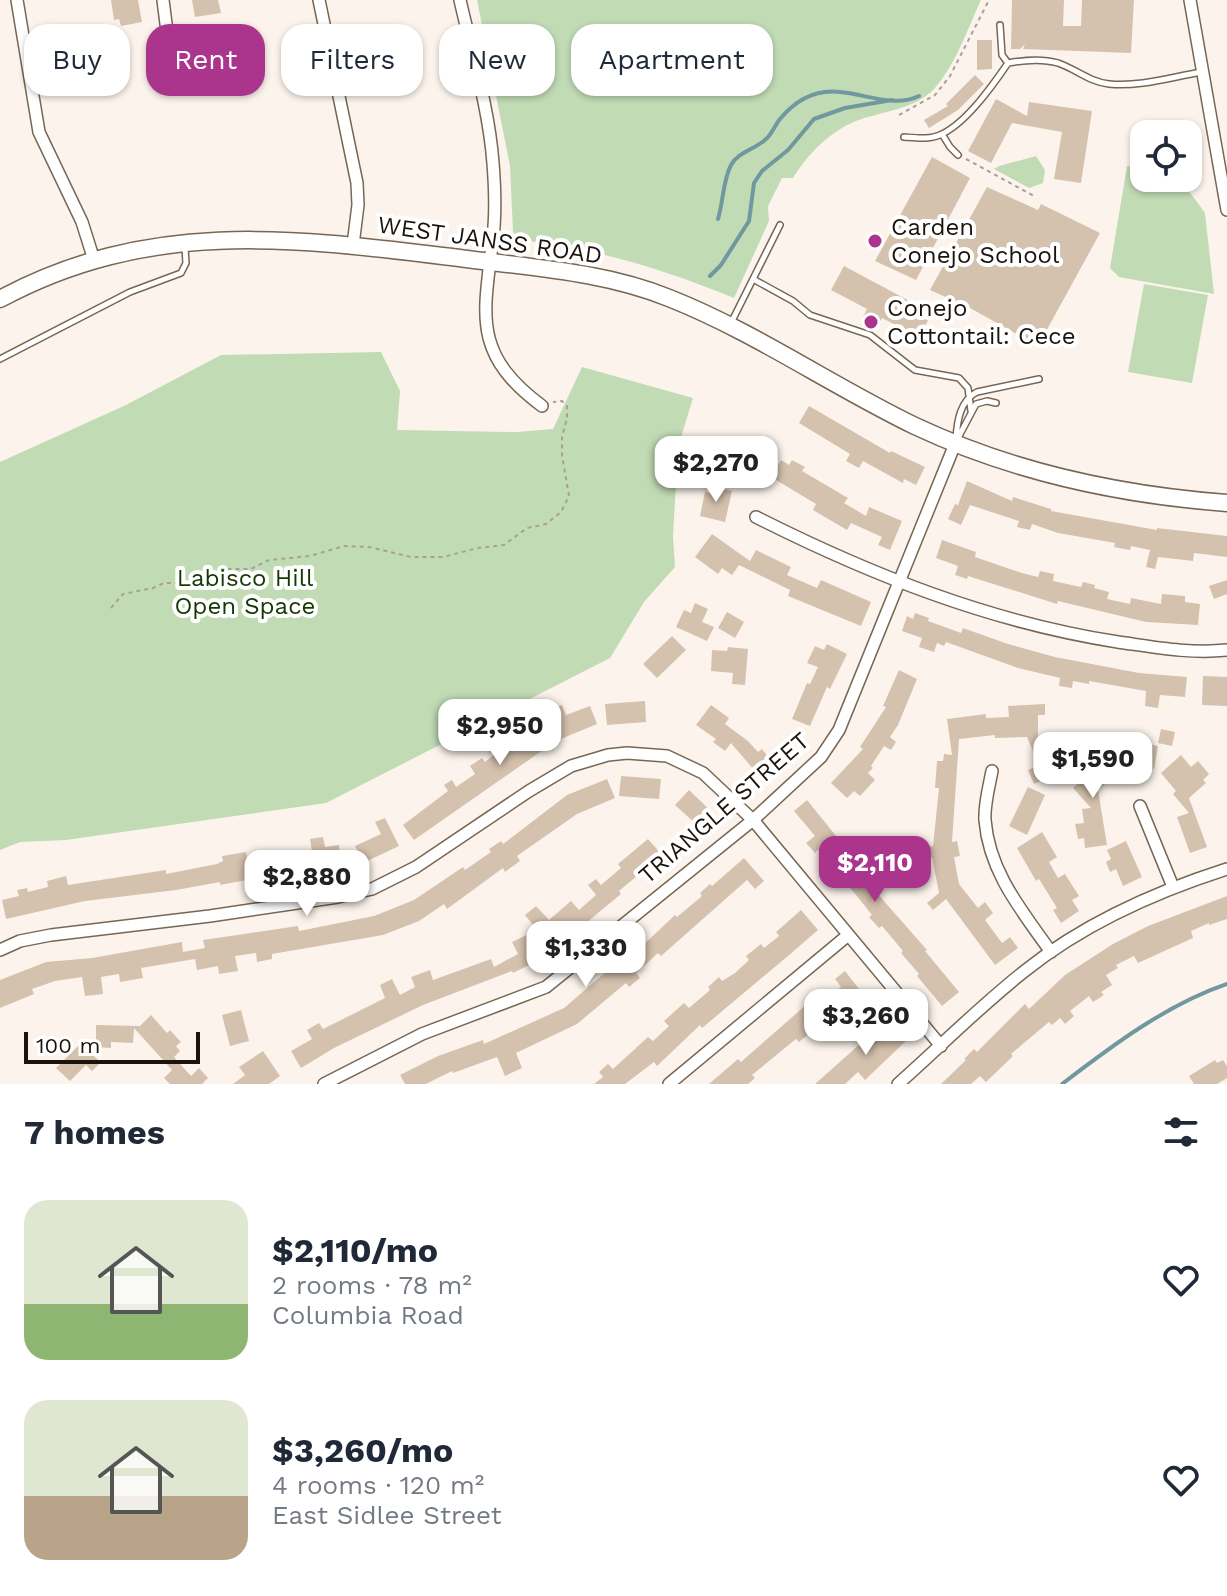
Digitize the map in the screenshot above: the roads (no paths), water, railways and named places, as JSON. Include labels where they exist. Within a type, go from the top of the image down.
[{"type":"main road","name":"WEST JANSS ROAD","points":[[0,299],[94,260],[143,248],[231,238],[353,245],[568,271],[665,296],[730,325],[864,400],[955,444],[1052,475],[1122,491],[1227,503]]},
{"type":"street","points":[[17,0],[39,132],[82,222],[94,260]]},
{"type":"street","points":[[163,0],[166,24]]},
{"type":"street","points":[[319,0],[357,183],[358,205],[353,245]]},
{"type":"street","points":[[460,0],[493,159],[495,204],[484,314],[491,351],[510,379],[542,406]]},
{"type":"street","points":[[1190,0],[1227,210]]},
{"type":"street","name":"TRIANGLE STREET","points":[[324,1084],[402,1043],[546,987],[753,820],[814,764],[839,730],[955,444]]},
{"type":"street","points":[[756,517],[810,544],[980,611],[1104,639],[1202,652],[1227,650]]},
{"type":"street","points":[[0,950],[20,941],[51,935],[239,912],[372,889],[416,867],[556,774],[608,755],[667,756],[703,773],[753,820],[941,1046]]},
{"type":"street","points":[[992,771],[985,818],[992,859],[1009,892],[1051,952]]},
{"type":"street","points":[[1140,806],[1173,887]]},
{"type":"street","points":[[898,1084],[1011,982],[1051,952],[1103,920],[1173,887],[1227,869]]},
{"type":"street","points":[[669,1084],[847,936]]},
{"type":"lane","points":[[1000,25],[1002,55],[1008,63]]},
{"type":"lane","points":[[904,137],[924,139],[942,134],[958,123],[991,88],[1008,63],[1030,59],[1058,63],[1081,76],[1110,84],[1160,81],[1203,72]]},
{"type":"lane","points":[[942,134],[958,155]]},
{"type":"lane","points":[[730,325],[780,225]]},
{"type":"lane","points":[[0,359],[130,292],[181,273],[186,263],[185,242]]},
{"type":"lane","points":[[753,279],[793,301],[810,315],[870,335],[915,370],[959,378],[966,383],[971,411]]},
{"type":"lane","points":[[955,444],[958,420],[968,396],[1039,379]]},
{"type":"lane","points":[[955,444],[971,411],[982,401],[996,403]]},
{"type":"waterway","points":[[718,219],[731,165],[766,139],[780,119],[799,102],[822,92],[850,93],[890,101],[919,96]]},
{"type":"waterway","points":[[710,276],[721,265],[749,221],[754,183],[814,119],[845,108],[892,100]]},
{"type":"waterway","points":[[1062,1084],[1161,1015],[1227,984]]},
{"type":"place","name":"Carden Conejo School","points":[[875,241]]},
{"type":"place","name":"Conejo Cottontail: Cece","points":[[871,322]]},
{"type":"park label","name":"Labisco Hill Open Space","points":[[245,592]]}]
